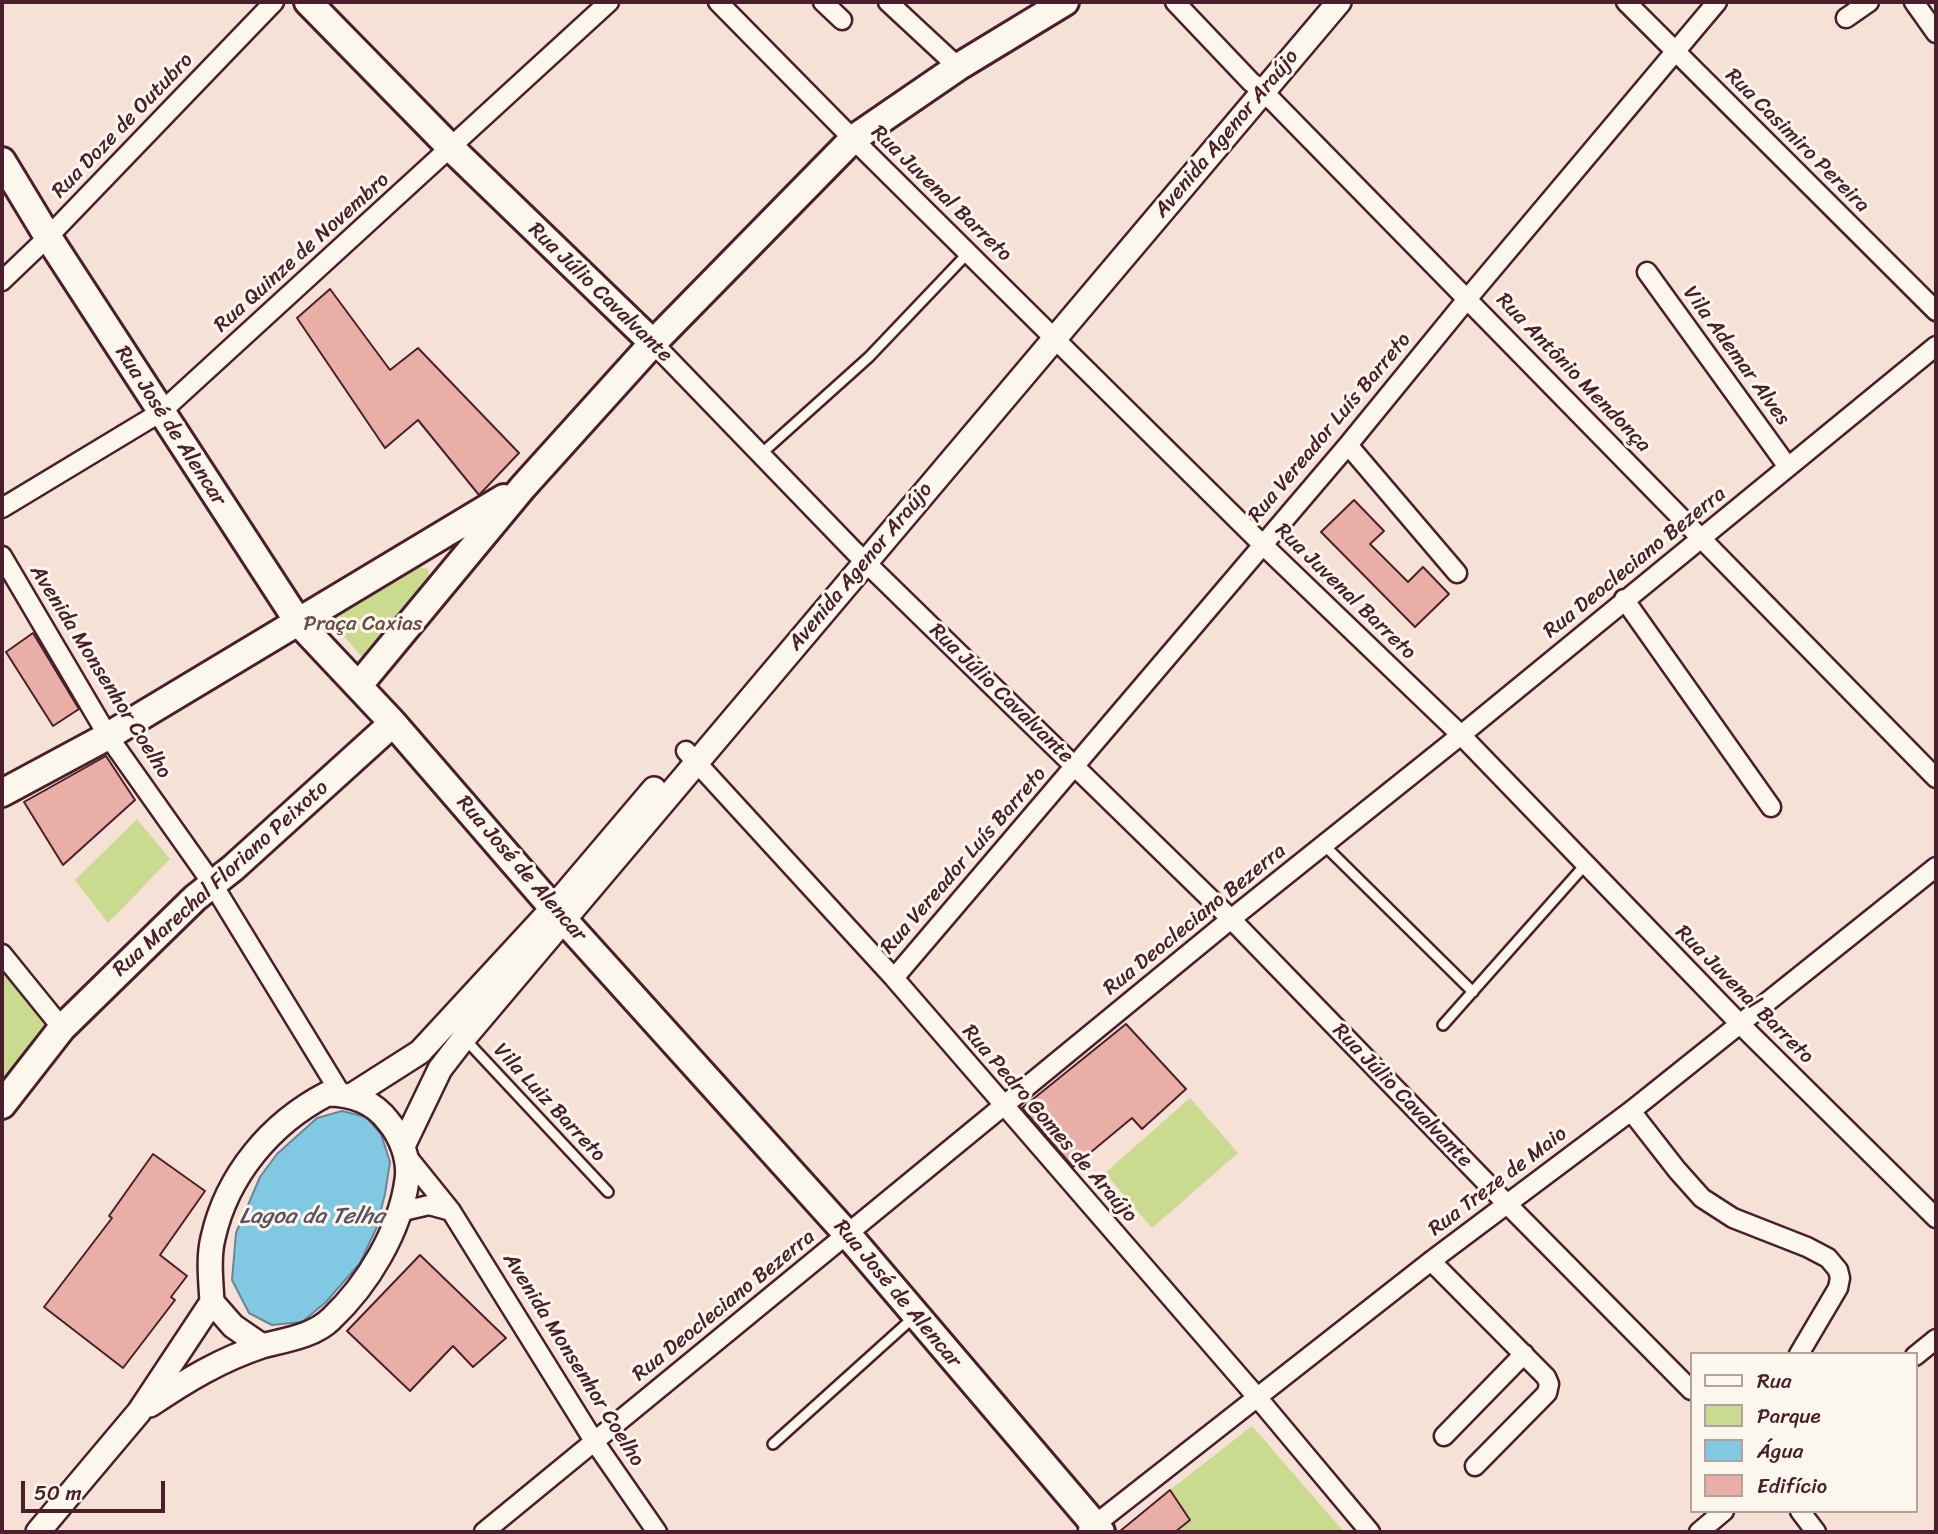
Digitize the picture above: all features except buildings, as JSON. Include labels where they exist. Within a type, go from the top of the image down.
[{"type":"main road","name":"Rua Júlio Cavalvante","points":[[308,2],[451,148],[653,343]]},
{"type":"main road","points":[[359,685],[523,487],[653,343],[853,139],[958,67],[1065,2]]},
{"type":"main road","name":"Rua José de Alencar","points":[[2,161],[48,237],[299,623],[359,685],[559,914],[848,1235],[1094,1530]]},
{"type":"main road","points":[[2,793],[108,736],[523,487]]},
{"type":"main road","name":"Rua Marechal Floriano Peixoto","points":[[2,1105],[62,1028],[212,883],[233,868],[393,723]]},
{"type":"street","name":"Rua Doze de Outubro","points":[[2,281],[48,237],[274,2]]},
{"type":"street","name":"Rua Quinze de Novembro","points":[[2,508],[161,412],[609,2]]},
{"type":"street","name":"Rua Juvenal Barreto","points":[[718,2],[1262,544],[1461,735],[1741,1025],[1936,1218]]},
{"type":"street","points":[[823,2],[842,20]]},
{"type":"street","points":[[888,2],[958,67]]},
{"type":"street","name":"Rua Antônio Mendonça","points":[[1175,2],[1936,778]]},
{"type":"street","name":"Avenida Agenor Araújo","points":[[1258,87],[1319,2]]},
{"type":"street","name":"Avenida Agenor Araújo","points":[[139,1412],[229,1357],[297,1337],[330,1321],[369,1274],[386,1244],[399,1212],[408,1178],[404,1150],[440,1069],[559,914],[859,557],[1258,87],[1339,2]]},
{"type":"street","name":"Rua Casimiro Pereira","points":[[1626,2],[1936,311]]},
{"type":"street","name":"Rua Vereador Luís Barreto","points":[[894,978],[1348,445],[1717,2]]},
{"type":"street","points":[[1846,18],[1869,2]]},
{"type":"street","points":[[1914,2],[1936,33]]},
{"type":"street","name":"Vila Ademar Alves","points":[[1647,272],[1788,467]]},
{"type":"street","name":"Rua Júlio Cavalvante","points":[[653,343],[859,557],[1231,919],[1689,1388]]},
{"type":"street","name":"Rua Deocleciano Bezerra","points":[[484,1532],[1231,919],[1701,540],[1936,346]]},
{"type":"street","points":[[1348,445],[1457,573]]},
{"type":"street","name":"Avenida Monsenhor Coelho","points":[[2,556],[108,736],[212,883],[346,1096]]},
{"type":"street","points":[[1624,600],[1771,807]]},
{"type":"street","name":"Rua Pedro Gomes de Araújo","points":[[692,756],[894,978],[1257,1397],[1370,1532]]},
{"type":"street","name":"Rua Treze de Maio","points":[[1094,1530],[1257,1397],[1431,1261],[1631,1111],[1934,875]]},
{"type":"street","name":"Avenida Agenor Araújo","points":[[38,1532],[139,1412],[212,1302],[212,1239],[224,1203],[239,1173],[261,1144],[289,1117],[327,1094],[346,1096],[421,1052],[559,914]]},
{"type":"street","points":[[2,956],[62,1028]]},
{"type":"street","points":[[346,1096],[372,1104],[384,1115],[396,1129],[404,1150]]},
{"type":"street","points":[[1631,1111],[1692,1189],[1708,1202],[1734,1217],[1807,1247],[1835,1265],[1840,1278],[1838,1288],[1800,1352]]},
{"type":"street","name":"Avenida Monsenhor Coelho","points":[[404,1150],[451,1212],[594,1441],[657,1532]]},
{"type":"street","points":[[399,1212],[429,1205],[451,1212]]},
{"type":"street","points":[[1431,1261],[1524,1354],[1549,1384],[1547,1393],[1475,1466]]},
{"type":"street","points":[[212,1302],[233,1326],[262,1346]]},
{"type":"street","points":[[1917,1354],[1936,1339]]},
{"type":"street","points":[[1444,1437],[1524,1354]]},
{"type":"street","points":[[1699,1532],[1722,1513]]},
{"type":"street","points":[[1801,1513],[1815,1532]]},
{"type":"lane","points":[[761,454],[869,357],[969,252]]},
{"type":"lane","points":[[1324,845],[1473,992]]},
{"type":"lane","points":[[1443,1026],[1585,865]]},
{"type":"lane","name":"Vila Luiz Barreto","points":[[464,1038],[608,1192]]},
{"type":"lane","points":[[773,1444],[915,1316]]},
{"type":"green space","name":"Praça Caxias","points":[[419,567],[428,569],[429,577],[364,659],[327,618]]},
{"type":"green space","points":[[137,819],[170,859],[108,923],[75,880]]},
{"type":"green space","points":[[2,967],[47,1021],[2,1082]]},
{"type":"green space","points":[[1190,1098],[1238,1153],[1152,1228],[1105,1173]]},
{"type":"green space","points":[[1252,1426],[1344,1532],[1175,1532],[1190,1519],[1170,1490]]},
{"type":"water","name":"Lagoa da Telha","points":[[342,1111],[366,1117],[381,1134],[390,1162],[376,1229],[360,1263],[326,1302],[302,1322],[272,1325],[249,1313],[232,1280],[236,1233],[260,1177],[277,1154],[317,1118]]}]
